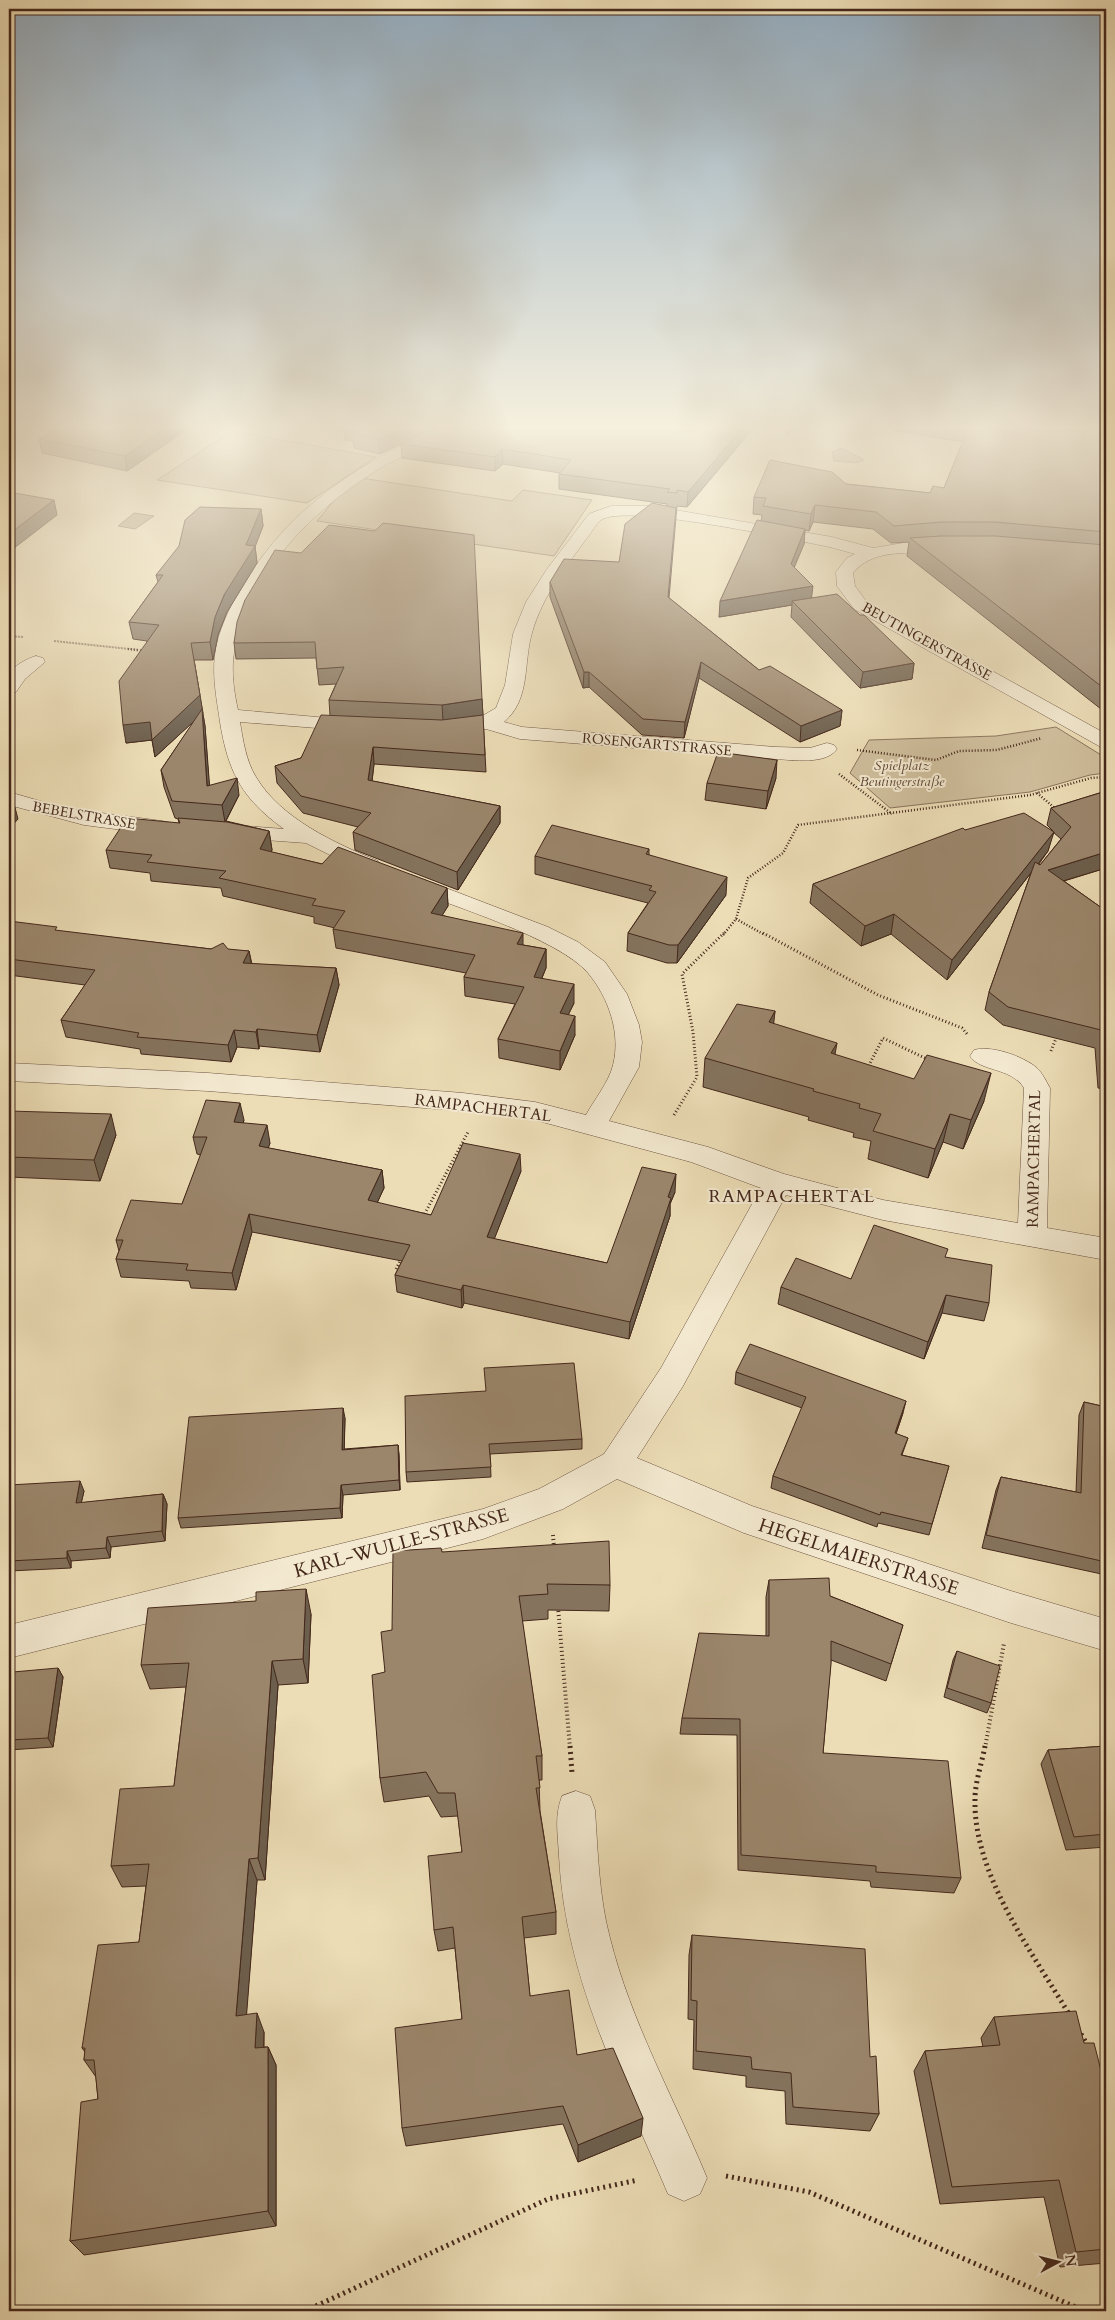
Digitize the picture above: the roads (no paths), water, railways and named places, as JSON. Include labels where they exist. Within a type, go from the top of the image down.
[{"type":"street","points":[[292,533],[242,599],[230,630],[224,655],[228,714],[234,748],[248,782],[277,811],[310,837],[337,853],[540,932],[570,947],[596,967],[616,994],[626,1024],[629,1042],[626,1067],[594,1125]]},
{"type":"street","points":[[488,723],[503,712],[511,697],[522,634],[535,600],[583,533]]},
{"type":"street","points":[[781,533],[832,542],[870,553]]},
{"type":"street","name":"BEUTINGERSTRASSE","points":[[959,546],[870,553],[855,559],[847,567],[844,575],[844,586],[860,605],[1106,742]]},
{"type":"street","points":[[9,688],[18,675],[36,662]]},
{"type":"street","points":[[228,714],[369,725]]},
{"type":"street","name":"ROSENGARTSTRASSE","points":[[425,728],[458,728],[488,723],[520,733],[776,753],[812,754],[827,748]]},
{"type":"street","name":"BEBELSTRASSE","points":[[9,798],[25,804],[86,818],[187,830]]},
{"type":"street","points":[[216,831],[310,837]]},
{"type":"street","name":"RAMPACHERTAL","points":[[983,1056],[1019,1067],[1032,1078],[1037,1088],[1032,1236]]},
{"type":"street","name":"RAMPACHERTAL","points":[[9,1072],[208,1082],[482,1104],[535,1111],[657,1142],[698,1154],[778,1183],[884,1210],[1106,1249]]},
{"type":"street","name":"KARL-WULLE-STRASSE","points":[[9,1642],[482,1524],[551,1499],[616,1464],[672,1376],[778,1183]]},
{"type":"street","name":"HEGELMAIERSTRASSE","points":[[616,1464],[744,1518],[1010,1607],[1106,1635]]},
{"type":"street","points":[[576,1810],[581,1876],[589,1937],[608,1999],[684,2178]]},
{"type":"district","name":"RAMPACHERTAL","points":[[792,1196]]},
{"type":"park label","name":"Spielplatz Beutingerstraße","points":[[902,774]]}]
